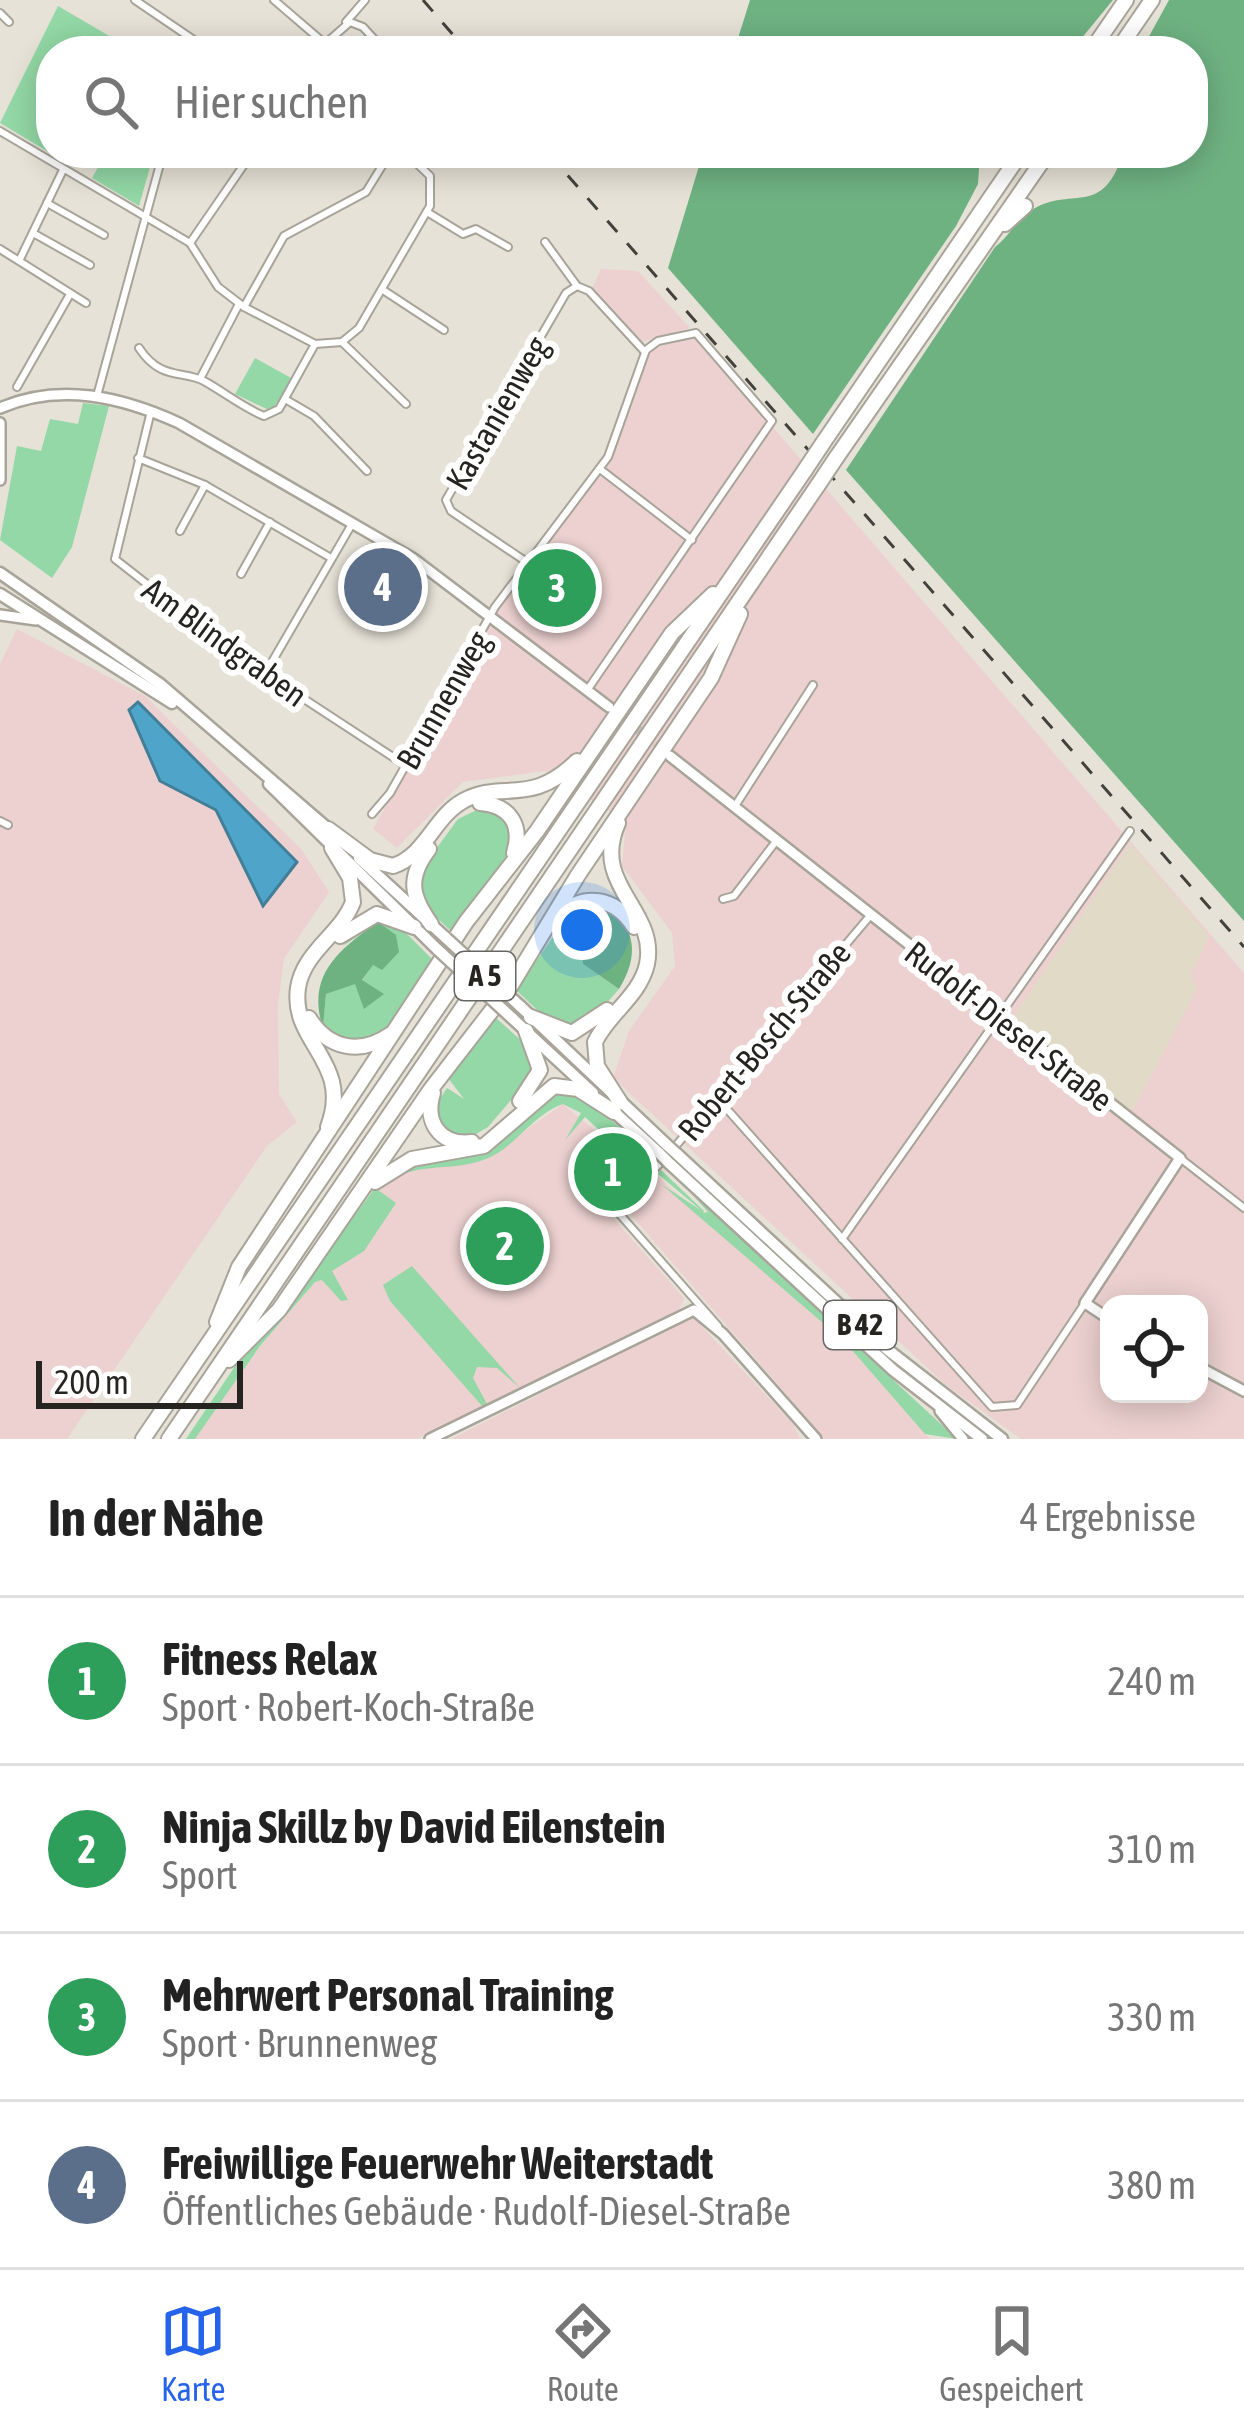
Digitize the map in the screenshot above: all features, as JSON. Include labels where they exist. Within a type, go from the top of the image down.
[{"type":"highway","points":[[1101,36],[1126,0]]},
{"type":"highway","points":[[1130,36],[1149,5]]},
{"type":"highway","name":"A 5","points":[[143,1439],[1011,168]]},
{"type":"highway","name":"A 5","points":[[169,1439],[1038,168]]},
{"type":"highway","points":[[963,238],[989,179]]},
{"type":"highway","points":[[988,240],[1025,206]]},
{"type":"highway","points":[[209,1342],[239,1267],[494,886],[672,633],[734,574]]},
{"type":"highway","name":"A 5","points":[[539,938],[711,678],[758,576]]},
{"type":"highway","points":[[328,829],[374,862],[400,864],[461,802],[530,791],[552,782],[604,730]]},
{"type":"highway","name":"A 5","points":[[617,1107],[594,1054],[606,1023],[640,982],[647,960],[644,928],[618,886],[611,860],[615,831],[640,785]]},
{"type":"highway","points":[[431,924],[414,899],[415,870],[456,815],[480,803],[501,808],[517,828],[515,852],[494,886]]},
{"type":"highway","points":[[316,1154],[331,1121],[336,1091],[333,1073],[302,1020],[298,988],[309,960],[353,902],[350,878],[332,848]]},
{"type":"highway","points":[[212,1376],[279,1310],[510,987],[539,938],[573,904],[604,901],[630,920],[640,955],[630,983],[590,1026],[562,1033],[526,1018]]},
{"type":"highway","points":[[404,1022],[375,1044],[348,1048],[315,1027],[304,991],[315,964],[362,918],[386,915],[414,927]]},
{"type":"highway","points":[[454,1061],[434,1092],[430,1113],[440,1135],[464,1144],[489,1132],[534,1084],[539,1058],[526,1018]]},
{"type":"highway","points":[[351,1208],[401,1164],[484,1146],[548,1089],[578,1089],[617,1107]]},
{"type":"main road","name":"B 42","points":[[0,573],[160,684],[328,829],[446,938],[666,1157],[933,1402],[982,1439]]},
{"type":"main road","name":"B 42","points":[[0,594],[164,696],[248,766],[512,1018],[526,1018]]},
{"type":"main road","name":"B 42","points":[[666,1157],[888,1350],[1002,1439]]},
{"type":"street","points":[[135,0],[147,2],[183,36]]},
{"type":"street","points":[[274,0],[316,36]]},
{"type":"street","points":[[330,36],[365,0]]},
{"type":"street","points":[[0,13],[9,22]]},
{"type":"street","points":[[346,22],[362,26],[371,36]]},
{"type":"street","points":[[0,131],[36,153]]},
{"type":"street","points":[[60,168],[190,242],[218,287],[241,305],[315,344],[342,342],[364,323],[428,212],[434,194],[430,176],[422,168]]},
{"type":"street","points":[[98,396],[159,168]]},
{"type":"street","points":[[190,242],[241,168]]},
{"type":"street","points":[[201,377],[284,236],[368,190],[381,168]]},
{"type":"street","points":[[20,259],[63,170]]},
{"type":"street","points":[[47,203],[104,236]]},
{"type":"street","points":[[428,212],[463,234],[476,229],[508,247]]},
{"type":"street","points":[[33,232],[89,265]]},
{"type":"street","points":[[545,242],[577,286],[590,292],[645,352],[658,341],[696,333],[772,422],[588,689]]},
{"type":"street","points":[[0,250],[86,303]]},
{"type":"street","name":"Kastanienweg","points":[[528,563],[451,511],[446,500],[566,293],[577,286]]},
{"type":"street","points":[[383,290],[443,330]]},
{"type":"street","points":[[17,387],[70,296]]},
{"type":"street","points":[[342,342],[406,404]]},
{"type":"street","points":[[139,348],[149,362],[181,379],[201,377],[261,415],[277,411],[315,344]]},
{"type":"street","name":"Brunnenweg","points":[[372,814],[492,613],[600,469],[645,352]]},
{"type":"street","points":[[0,408],[48,396],[98,396],[151,411],[354,521],[492,613],[609,707]]},
{"type":"street","points":[[285,399],[314,416],[368,471]]},
{"type":"street","name":"Am Blindgraben","points":[[151,411],[115,559],[265,675],[405,765]]},
{"type":"street","points":[[0,423],[0,480]]},
{"type":"street","points":[[138,458],[206,485],[332,558]]},
{"type":"street","points":[[600,469],[692,539]]},
{"type":"street","points":[[180,531],[206,485]]},
{"type":"street","points":[[265,675],[354,521]]},
{"type":"street","points":[[241,574],[270,522]]},
{"type":"street","points":[[0,615],[44,622]]},
{"type":"street","points":[[735,806],[813,685]]},
{"type":"street","name":"Rudolf-Diesel-Straße","points":[[670,756],[868,917],[1244,1208]]},
{"type":"street","points":[[842,1239],[1130,831]]},
{"type":"street","points":[[722,899],[734,896],[777,840]]},
{"type":"street","name":"Robert-Bosch-Straße","points":[[686,1288],[616,1210],[718,1099],[868,917]]},
{"type":"street","points":[[718,1099],[988,1405],[1006,1410],[1019,1402],[1180,1158]]},
{"type":"street","points":[[682,1315],[689,1303],[686,1288]]},
{"type":"street","points":[[686,1288],[709,1310],[723,1334]]},
{"type":"street","points":[[1084,1304],[1100,1314]]},
{"type":"street","points":[[431,1438],[682,1315],[701,1312],[816,1439]]},
{"type":"street","points":[[1208,1372],[1244,1391]]},
{"type":"street","points":[[933,1402],[963,1439]]},
{"type":"street","points":[[446,1439],[456,1426]]},
{"type":"shaded area","points":[[601,269],[638,271],[690,328],[639,343],[591,291]]},
{"type":"shaded area","points":[[695,337],[1244,973],[1244,1439],[1021,1439],[946,1385],[613,1078],[629,1031],[675,966],[672,933],[622,866],[626,821],[545,771],[463,782],[397,848],[373,829],[500,604],[609,458],[650,349]]},
{"type":"shaded area","points":[[17,629],[145,696],[302,850],[329,892],[284,959],[278,1004],[279,1094],[297,1122],[267,1146],[67,1439],[0,1439],[0,664]]},
{"type":"shaded area","points":[[1130,844],[1209,936],[1191,974],[1197,989],[1131,1113],[1013,1017]]},
{"type":"shaded area","points":[[563,1104],[644,1171],[608,1212],[684,1298],[679,1310],[416,1439],[195,1439],[260,1346],[327,1268],[353,1257],[377,1190],[417,1167],[482,1161]]},
{"type":"shaded area","points":[[656,1175],[844,1341],[930,1439],[825,1439],[632,1216],[631,1201]]},
{"type":"shaded area","points":[[693,1317],[793,1424],[800,1439],[451,1439]]},
{"type":"green space","points":[[750,0],[1113,0],[1083,36],[739,36]]},
{"type":"green space","points":[[1169,0],[1244,0],[1244,921],[846,470],[995,247],[1024,216],[1049,202],[1097,193],[1117,168],[1208,168],[1208,36],[1149,36]]},
{"type":"green space","points":[[58,6],[109,36],[43,36]]},
{"type":"green space","points":[[36,50],[36,144],[0,123]]},
{"type":"green space","points":[[98,168],[150,168],[139,206],[92,178]]},
{"type":"green space","points":[[698,168],[979,168],[978,184],[956,226],[813,434],[668,268]]},
{"type":"green space","points":[[255,358],[293,379],[271,411],[235,394]]},
{"type":"green space","points":[[83,403],[109,406],[72,547],[52,578],[0,540],[17,446],[41,451],[50,419],[78,424]]},
{"type":"green space","points":[[483,807],[508,820],[512,848],[451,931],[422,904],[417,875],[458,819]]},
{"type":"green space","points":[[602,906],[623,922],[631,943],[630,965],[619,989],[583,964],[580,936],[560,931],[577,910]]},
{"type":"green space","points":[[566,918],[560,931],[580,936],[583,964],[619,989],[598,1013],[575,1028],[552,1024],[516,990]]},
{"type":"green space","points":[[380,920],[399,926],[434,961],[390,1025],[361,1040],[343,1038],[323,1028],[326,994],[355,983],[365,1008],[362,981],[373,964],[378,922],[343,946],[356,931]]},
{"type":"green space","points":[[378,922],[396,935],[399,952],[382,970],[373,965],[362,980],[384,994],[364,1009],[355,984],[326,994],[323,1028],[319,1010],[322,979],[339,954]]},
{"type":"green space","points":[[496,1018],[525,1044],[534,1073],[488,1127],[466,1140],[445,1131],[435,1106],[447,1088],[464,1099],[448,1078]]},
{"type":"green space","points":[[561,1090],[586,1097],[655,1160],[644,1171],[585,1117],[565,1140],[581,1113],[563,1104],[486,1159],[417,1170],[391,1180],[378,1190],[396,1203],[364,1251],[332,1271],[348,1300],[341,1301],[322,1280],[315,1282],[260,1346],[195,1439],[186,1439],[244,1353],[308,1279],[377,1185],[411,1163],[469,1155]]},
{"type":"green space","points":[[661,1170],[957,1439],[925,1434],[844,1341],[661,1184],[702,1211],[658,1174]]},
{"type":"green space","points":[[412,1266],[520,1388],[497,1368],[477,1367],[473,1378],[487,1404],[482,1406],[390,1301],[383,1285]]},
{"type":"water","points":[[138,702],[297,862],[263,906],[216,810],[160,781],[129,710]]},
{"type":"tunnel","points":[[613,710],[666,752]]},
{"type":"railway","points":[[423,0],[454,36]]},
{"type":"railway","points":[[561,168],[1244,947]]},
{"type":"place","name":"Freiwillige Feuerwehr Weiterstadt","points":[[383,587]]},
{"type":"place","name":"Mehrwert Personal Training","points":[[557,588]]},
{"type":"place","name":"Fitness Relax","points":[[613,1172]]},
{"type":"place","name":"Ninja Skillz by David Eilenstein","points":[[505,1246]]}]
